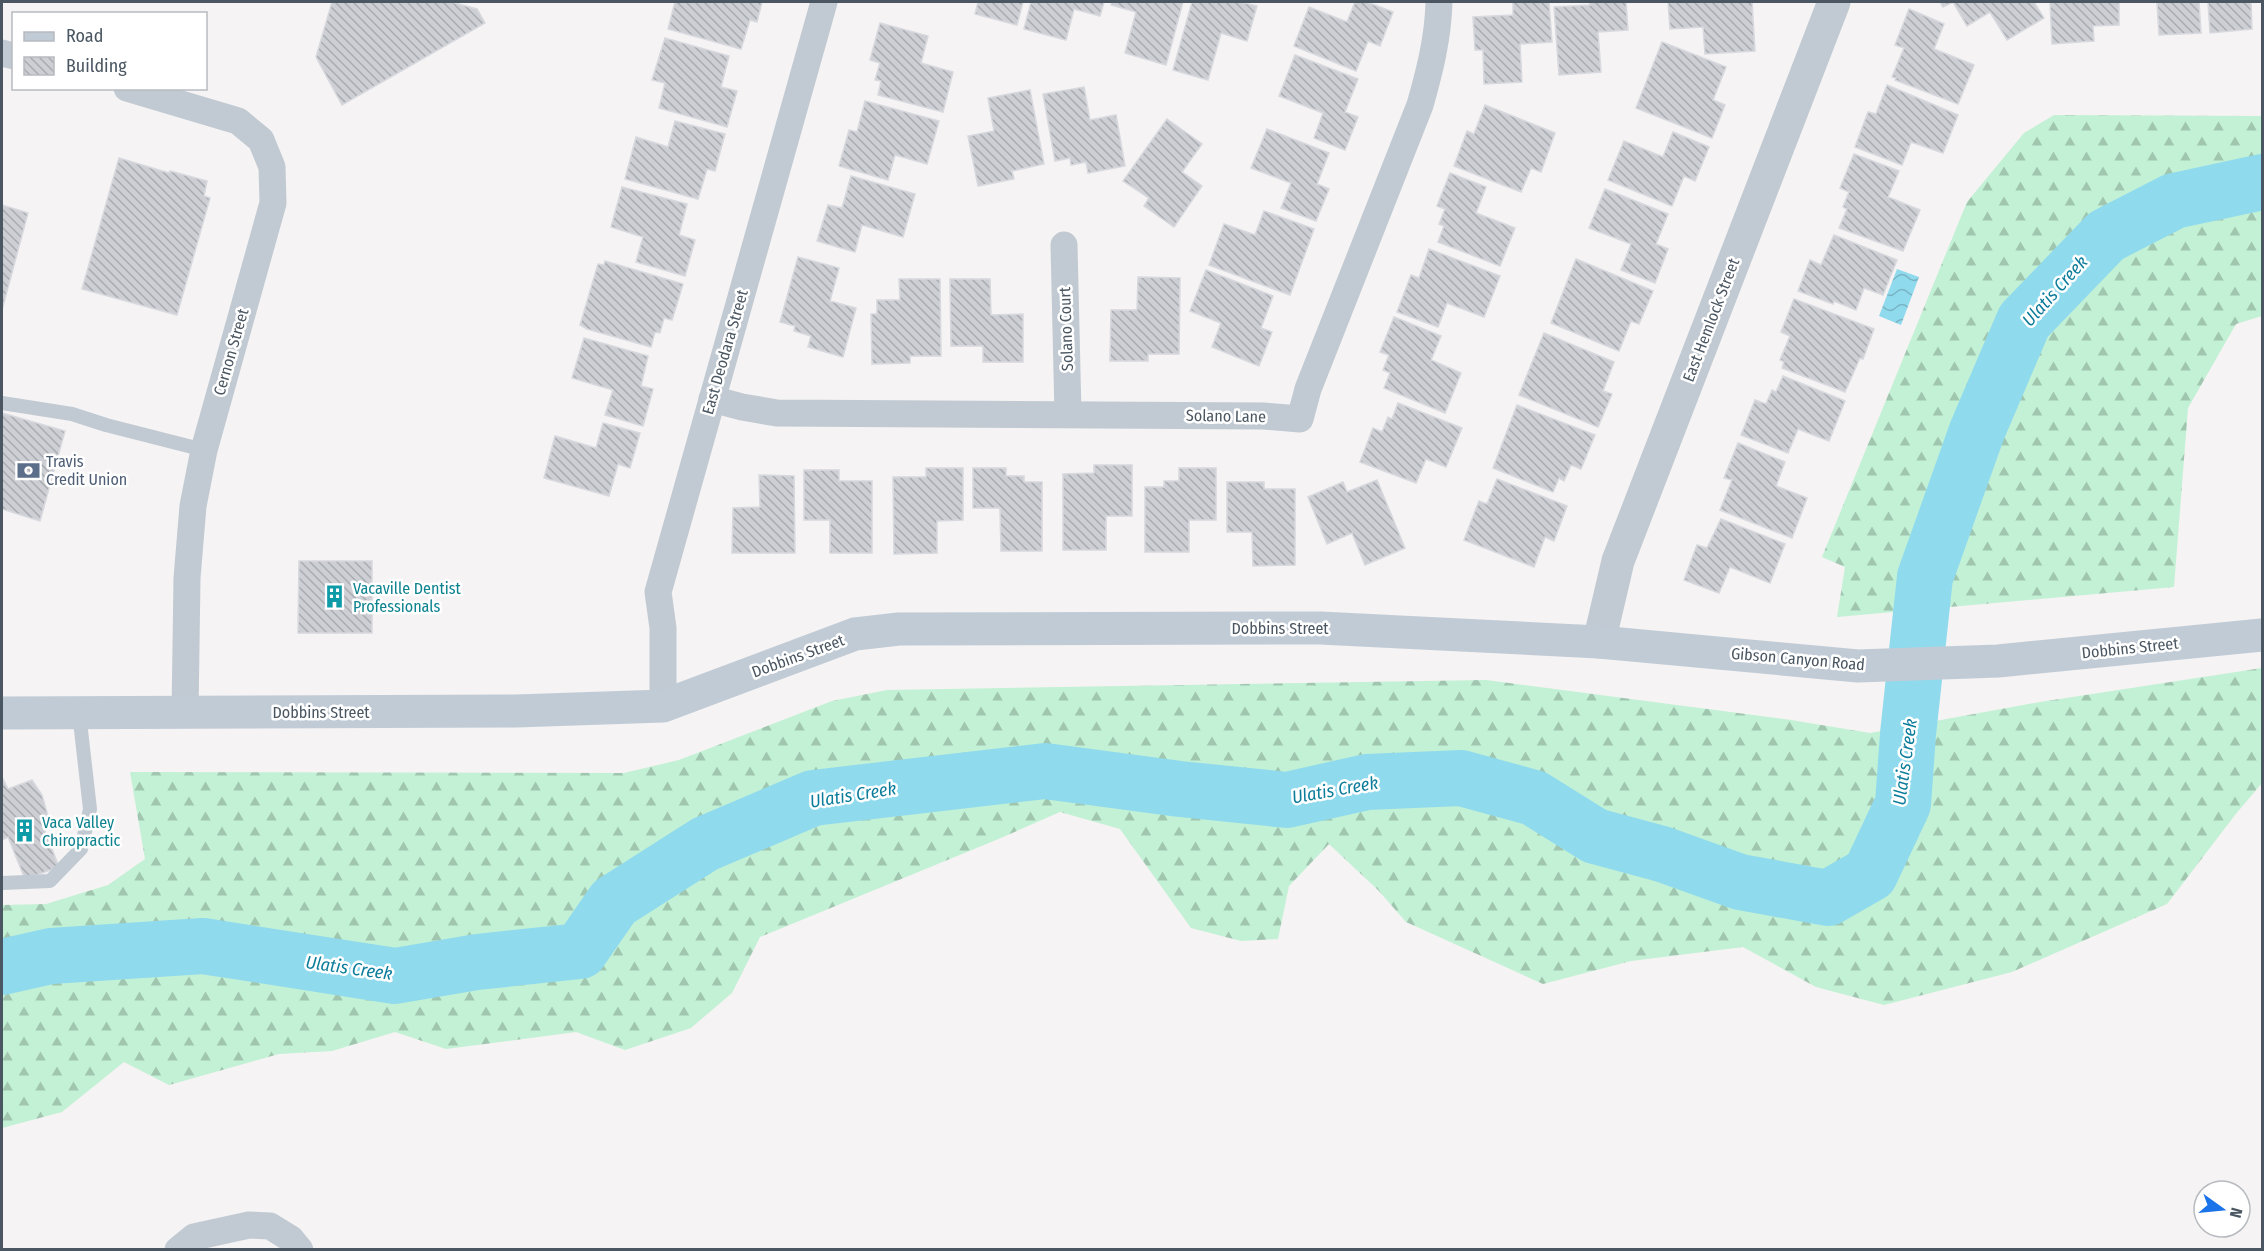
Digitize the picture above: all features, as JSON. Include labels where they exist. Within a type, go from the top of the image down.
[{"type":"main road","name":"Dobbins Street","points":[[2,713],[516,711],[663,706],[855,634],[899,629],[1320,628],[1599,642]]},
{"type":"main road","name":"Dobbins Street","points":[[1998,661],[2262,634]]},
{"type":"main road","name":"Gibson Canyon Road","points":[[1599,642],[1858,666],[1998,661]]},
{"type":"street","name":"East Deodara Street","points":[[663,706],[663,628],[658,592],[824,2]]},
{"type":"street","name":"Solano Lane","points":[[712,399],[777,413],[1263,416],[1300,419],[1312,378],[1420,105],[1432,63],[1439,2]]},
{"type":"street","name":"East Hemlock Street","points":[[1599,642],[1618,561],[1834,2]]},
{"type":"street","name":"Cernon Street","points":[[134,90],[238,121],[261,140],[272,167],[273,203],[204,450],[193,506],[187,578],[186,713]]},
{"type":"street","name":"Solano Court","points":[[1064,245],[1068,414]]},
{"type":"street","points":[[178,1250],[194,1237],[249,1225],[270,1226],[291,1239],[300,1250]]},
{"type":"lane","points":[[2,404],[72,414],[204,450]]},
{"type":"lane","points":[[2,883],[50,881],[81,849],[90,809],[79,713]]},
{"type":"green space","points":[[2054,115],[2262,116],[2262,316],[2236,324],[2188,408],[2174,587],[1837,617],[1845,567],[1822,557],[1967,202],[2024,133]]},
{"type":"green space","points":[[2262,668],[2262,783],[2167,904],[2012,972],[1884,1005],[1816,987],[1743,947],[1631,961],[1543,984],[1406,922],[1378,890],[1329,844],[1289,886],[1278,939],[1241,941],[1191,928],[1120,829],[1060,812],[760,937],[732,993],[691,1028],[625,1050],[576,1032],[446,1049],[395,1032],[332,1051],[279,1054],[169,1085],[124,1062],[62,1112],[2,1128],[2,905],[46,904],[108,885],[145,859],[130,772],[624,773],[679,760],[832,701],[887,690],[1486,680],[1791,720],[1870,733],[2040,702]]},
{"type":"water","points":[[1897,269],[1919,277],[1901,325],[1879,316]]},
{"type":"building","points":[[332,2],[451,2],[477,9],[485,23],[342,105],[316,57]]},
{"type":"building","points":[[675,2],[762,2],[757,22],[750,20],[741,49],[668,29]]},
{"type":"building","points":[[978,2],[1023,2],[1017,25],[975,14]]},
{"type":"building","points":[[1031,2],[1104,2],[1100,16],[1074,9],[1066,40],[1024,29]]},
{"type":"building","points":[[1112,2],[1183,2],[1166,65],[1125,53],[1136,12],[1111,5]]},
{"type":"building","points":[[1192,2],[1240,2],[1257,6],[1247,41],[1221,33],[1208,80],[1173,70]]},
{"type":"building","points":[[1355,2],[1367,2],[1393,12],[1380,46],[1368,41],[1356,71],[1294,46],[1309,7],[1347,22]]},
{"type":"building","points":[[1513,2],[1549,2],[1552,42],[1520,44],[1522,82],[1484,84],[1483,50],[1475,50],[1473,17],[1513,15]]},
{"type":"building","points":[[1589,2],[1626,2],[1628,30],[1598,32],[1601,72],[1559,75],[1554,7],[1590,5]]},
{"type":"building","points":[[1668,2],[1752,2],[1755,51],[1705,54],[1703,27],[1670,29]]},
{"type":"building","points":[[1940,2],[1953,2],[1943,7]]},
{"type":"building","points":[[1953,2],[2034,2],[2044,18],[2007,40],[1990,12],[1967,26]]},
{"type":"building","points":[[2050,2],[2119,2],[2119,25],[2093,26],[2094,41],[2052,44]]},
{"type":"building","points":[[2157,2],[2199,2],[2201,33],[2159,35]]},
{"type":"building","points":[[2208,2],[2251,2],[2252,29],[2210,33]]},
{"type":"building","points":[[1909,9],[1944,24],[1934,49],[1974,65],[1958,104],[1892,77],[1904,48],[1895,45]]},
{"type":"building","points":[[880,23],[928,36],[921,63],[953,72],[943,112],[878,95],[881,81],[875,80],[880,63],[870,60]]},
{"type":"building","points":[[665,38],[729,56],[721,87],[737,91],[727,127],[659,108],[665,83],[652,80]]},
{"type":"building","points":[[1662,42],[1726,67],[1713,100],[1725,105],[1712,138],[1636,108]]},
{"type":"building","points":[[1295,55],[1358,79],[1345,112],[1358,117],[1345,150],[1314,138],[1323,113],[1279,96]]},
{"type":"building","points":[[1887,85],[1958,115],[1943,153],[1911,142],[1902,165],[1855,147],[1868,112],[1876,114]]},
{"type":"building","points":[[1084,87],[1090,120],[1116,115],[1125,166],[1088,173],[1086,162],[1071,165],[1070,158],[1055,161],[1043,94]]},
{"type":"building","points":[[1030,90],[1044,164],[1012,171],[1014,179],[978,186],[968,136],[994,131],[988,98]]},
{"type":"building","points":[[865,101],[939,121],[927,164],[895,155],[888,180],[839,166],[849,130],[857,132]]},
{"type":"building","points":[[1485,105],[1555,133],[1541,172],[1531,168],[1521,192],[1454,166],[1467,131],[1474,134]]},
{"type":"building","points":[[1167,119],[1202,144],[1182,172],[1202,186],[1174,227],[1144,206],[1149,198],[1123,181]]},
{"type":"building","points":[[675,121],[725,134],[715,171],[707,169],[698,199],[625,179],[636,137],[668,147]]},
{"type":"building","points":[[1267,129],[1329,153],[1317,184],[1329,189],[1316,221],[1281,208],[1291,183],[1251,168]]},
{"type":"building","points":[[1673,132],[1709,147],[1695,181],[1684,176],[1672,206],[1608,180],[1624,141],[1663,157]]},
{"type":"building","points":[[1854,154],[1899,171],[1888,197],[1920,210],[1903,251],[1839,228],[1847,209],[1843,207],[1849,192],[1840,188]]},
{"type":"building","points":[[119,158],[169,173],[170,171],[207,181],[204,196],[210,198],[177,315],[82,289]]},
{"type":"building","points":[[1450,173],[1486,187],[1476,213],[1515,228],[1500,266],[1438,242],[1444,226],[1439,224],[1445,209],[1437,206]]},
{"type":"building","points":[[851,176],[915,194],[903,237],[862,225],[855,252],[817,241],[828,205],[842,208]]},
{"type":"building","points":[[622,187],[687,204],[679,235],[695,240],[685,276],[636,262],[643,237],[611,227]]},
{"type":"building","points":[[1605,189],[1668,214],[1656,244],[1668,249],[1655,283],[1621,270],[1631,244],[1589,228]]},
{"type":"building","points":[[2,205],[28,213],[2,310]]},
{"type":"building","points":[[1264,211],[1314,229],[1290,295],[1209,265],[1224,224],[1255,235]]},
{"type":"building","points":[[1834,235],[1897,260],[1883,295],[1864,288],[1856,310],[1798,291],[1810,260],[1821,265]]},
{"type":"building","points":[[1429,249],[1500,276],[1484,317],[1447,303],[1438,327],[1397,312],[1411,275],[1419,278]]},
{"type":"building","points":[[798,257],[839,268],[830,301],[856,308],[843,357],[808,347],[811,336],[794,331],[795,326],[780,322]]},
{"type":"building","points":[[1576,259],[1653,291],[1639,324],[1631,321],[1619,351],[1551,323]]},
{"type":"building","points":[[605,261],[683,284],[672,320],[664,318],[660,333],[655,332],[651,347],[580,325],[598,264],[604,265]]},
{"type":"building","points":[[1206,270],[1273,296],[1261,328],[1272,332],[1259,366],[1212,347],[1221,323],[1190,311]]},
{"type":"building","points":[[1138,277],[1180,278],[1179,354],[1148,354],[1148,361],[1110,361],[1111,310],[1137,310]]},
{"type":"building","points":[[899,279],[940,279],[941,356],[910,356],[910,363],[872,364],[871,314],[877,314],[877,300],[900,300]]},
{"type":"building","points":[[950,279],[990,279],[991,315],[1023,314],[1023,362],[983,362],[983,346],[951,346]]},
{"type":"building","points":[[1794,299],[1874,329],[1863,359],[1860,358],[1845,392],[1782,368],[1784,362],[1780,360],[1790,336],[1781,332]]},
{"type":"building","points":[[1394,317],[1441,336],[1431,360],[1461,373],[1445,413],[1384,388],[1390,373],[1383,370],[1389,355],[1380,352]]},
{"type":"building","points":[[1544,333],[1614,362],[1603,391],[1612,394],[1598,427],[1519,395]]},
{"type":"building","points":[[584,338],[648,356],[641,386],[653,389],[643,426],[605,415],[613,390],[572,378]]},
{"type":"building","points":[[1783,376],[1845,401],[1829,441],[1798,429],[1788,453],[1741,435],[1755,400],[1766,404],[1772,390],[1776,392]]},
{"type":"building","points":[[1398,403],[1462,428],[1446,467],[1426,459],[1416,483],[1360,462],[1373,428],[1382,432],[1388,417],[1392,419]]},
{"type":"building","points":[[1517,405],[1595,435],[1581,469],[1571,465],[1564,481],[1559,478],[1553,492],[1493,468]]},
{"type":"building","name":"Travis Credit Union","points":[[2,413],[65,431],[40,521],[2,509]]},
{"type":"building","points":[[603,423],[640,433],[630,468],[618,464],[609,496],[544,478],[555,436],[596,448]]},
{"type":"building","points":[[1738,443],[1785,462],[1776,486],[1807,498],[1792,538],[1720,510],[1732,480],[1724,478]]},
{"type":"building","points":[[1094,465],[1132,465],[1132,516],[1106,516],[1106,550],[1063,550],[1063,474],[1094,473]]},
{"type":"building","points":[[926,468],[963,468],[963,520],[937,521],[937,553],[894,554],[893,477],[926,477]]},
{"type":"building","points":[[973,468],[1006,468],[1006,476],[1024,476],[1024,482],[1042,482],[1042,551],[1001,551],[1000,508],[973,508]]},
{"type":"building","points":[[1179,468],[1216,468],[1216,520],[1189,520],[1189,552],[1145,552],[1145,487],[1164,487],[1164,481],[1179,481]]},
{"type":"building","points":[[804,470],[839,470],[839,481],[872,481],[872,553],[830,553],[830,520],[804,520]]},
{"type":"building","points":[[759,475],[794,476],[795,553],[732,553],[733,508],[760,507]]},
{"type":"building","points":[[1497,479],[1567,506],[1554,541],[1545,537],[1534,567],[1464,540],[1479,501],[1487,504]]},
{"type":"building","points":[[1377,480],[1405,548],[1365,565],[1352,533],[1327,544],[1308,497],[1343,482],[1347,492]]},
{"type":"building","points":[[1227,482],[1264,482],[1264,489],[1295,489],[1295,565],[1253,566],[1252,532],[1227,532]]},
{"type":"building","points":[[1721,519],[1785,544],[1770,583],[1730,567],[1719,593],[1684,580],[1697,545],[1707,548]]},
{"type":"building","name":"Vacaville Dentist Professionals","points":[[299,561],[372,561],[372,633],[298,633]]},
{"type":"building","name":"Vaca Valley Chiropractic","points":[[3,779],[8,789],[32,780],[42,795],[50,823],[43,826],[59,867],[25,879],[8,837],[2,840]]},
{"type":"waterway","name":"Ulatis Creek","points":[[2,967],[51,956],[203,946],[395,976],[477,962],[580,951],[614,902],[705,844],[813,798],[1045,771],[1180,789],[1287,800],[1367,782],[1461,778],[1534,798],[1595,836],[1662,854],[1740,882],[1828,898],[1870,874],[1903,804],[1925,577],[1977,431],[2024,321],[2106,236],[2174,201],[2262,182]]},
{"type":"place","name":"Travis Credit Union","points":[[28,470]]},
{"type":"place","name":"Vacaville Dentist Professionals","points":[[335,597]]},
{"type":"place","name":"Vaca Valley Chiropractic","points":[[24,831]]}]
